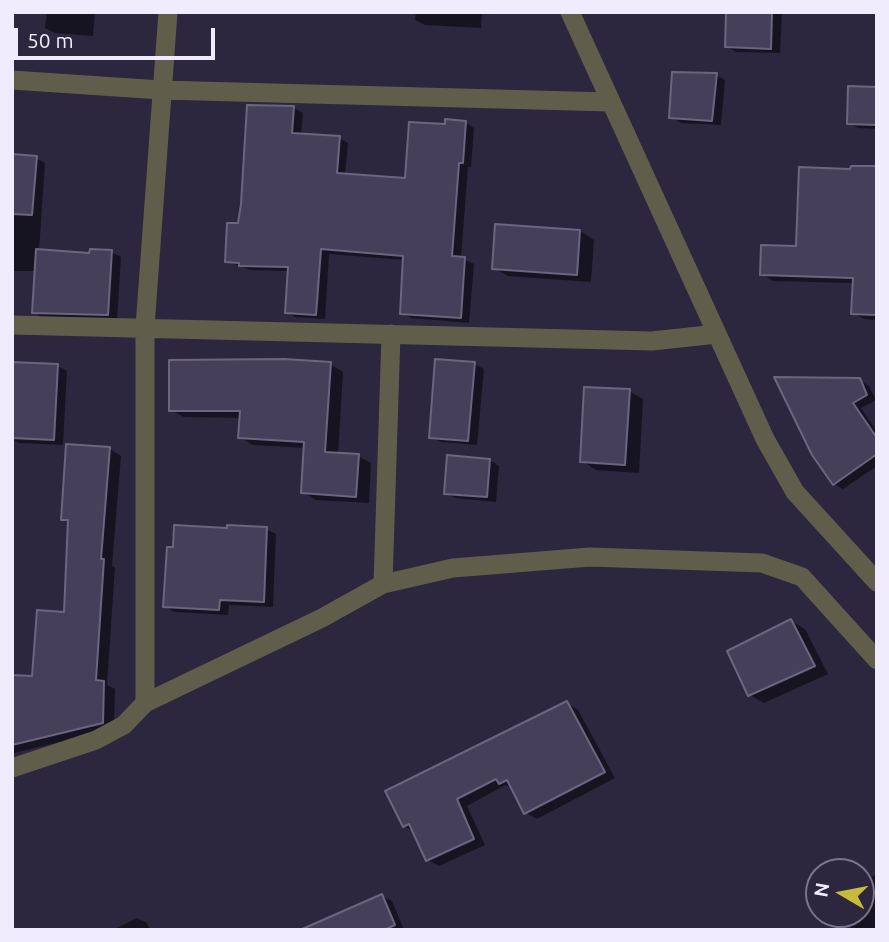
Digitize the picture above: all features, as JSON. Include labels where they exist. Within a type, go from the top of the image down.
[{"type":"street","points":[[145,703],[145,327],[168,12]]},
{"type":"street","points":[[570,12],[765,439],[795,492],[877,582]]},
{"type":"street","points":[[12,80],[161,90],[610,102]]},
{"type":"street","points":[[12,325],[652,341],[717,334]]},
{"type":"street","points":[[383,584],[391,334]]},
{"type":"street","points":[[12,768],[96,740],[124,725],[145,703],[322,618],[383,584],[453,568],[590,557],[762,563],[802,577],[877,660]]},
{"type":"building","points":[[726,12],[772,12],[771,49],[725,47]]},
{"type":"building","points":[[672,72],[717,73],[712,121],[669,118]]},
{"type":"building","points":[[848,86],[877,87],[877,125],[847,124]]},
{"type":"building","points":[[247,105],[294,106],[292,133],[340,136],[337,173],[405,178],[409,122],[445,124],[445,119],[466,121],[463,163],[459,163],[452,256],[465,257],[461,318],[400,314],[403,256],[321,249],[316,315],[285,313],[288,267],[239,266],[239,263],[225,262],[227,223],[238,223],[241,204]]},
{"type":"building","points":[[12,154],[37,156],[32,215],[12,214]]},
{"type":"building","points":[[851,166],[877,166],[877,315],[851,314],[853,278],[760,275],[761,245],[796,246],[799,167],[850,169]]},
{"type":"building","points":[[495,224],[580,230],[577,275],[492,269]]},
{"type":"building","points":[[36,249],[89,253],[90,249],[112,250],[108,315],[32,313]]},
{"type":"building","points":[[284,359],[331,362],[325,452],[359,454],[356,497],[301,493],[304,442],[238,438],[240,411],[169,411],[169,360]]},
{"type":"building","points":[[435,359],[475,362],[468,441],[429,438]]},
{"type":"building","points":[[12,362],[58,364],[54,440],[12,438]]},
{"type":"building","points":[[774,377],[860,378],[867,395],[853,403],[877,438],[877,454],[833,485],[812,455]]},
{"type":"building","points":[[584,387],[630,389],[625,465],[580,462]]},
{"type":"building","points":[[66,444],[110,447],[101,559],[104,559],[96,680],[104,681],[103,723],[12,745],[12,675],[32,676],[37,610],[64,612],[68,520],[61,520]]},
{"type":"building","points":[[447,455],[490,459],[487,497],[444,494]]},
{"type":"building","points":[[174,525],[267,527],[264,602],[220,600],[219,610],[163,607],[167,547],[173,547]]},
{"type":"building","points":[[791,619],[815,666],[748,696],[727,651]]},
{"type":"building","points":[[567,701],[605,772],[524,814],[507,780],[499,784],[496,779],[457,799],[474,839],[426,861],[409,824],[403,827],[385,791]]},
{"type":"building","points":[[382,894],[395,925],[384,930],[300,930]]}]
